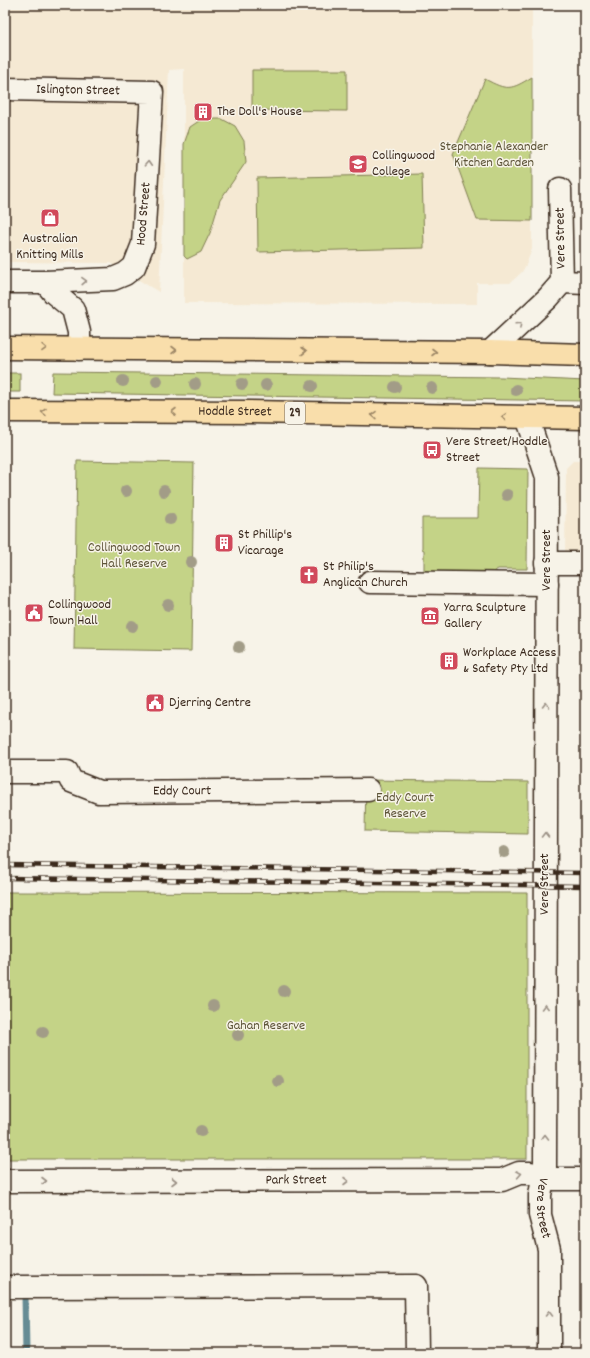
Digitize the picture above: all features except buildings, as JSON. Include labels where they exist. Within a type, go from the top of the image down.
[{"type":"highway","points":[[5,348],[585,354]]},
{"type":"highway","name":"Hoddle Street","points":[[5,411],[250,412],[585,418]]},
{"type":"street","name":"Islington Street","points":[[5,89],[152,92]]},
{"type":"street","name":"Hood Street","points":[[5,282],[113,280],[125,274],[134,267],[143,244],[152,92]]},
{"type":"street","name":"Vere Street","points":[[490,352],[548,298],[562,282],[560,189]]},
{"type":"street","points":[[45,282],[73,309],[79,332],[79,349]]},
{"type":"street","points":[[562,282],[585,282]]},
{"type":"street","name":"Vere Street","points":[[527,417],[547,477],[545,1165],[540,1195],[540,1215],[549,1249],[549,1353]]},
{"type":"street","points":[[546,563],[585,563]]},
{"type":"street","points":[[370,582],[547,584]]},
{"type":"street","name":"Eddy Court","points":[[5,772],[67,772],[71,781],[99,792],[368,790]]},
{"type":"street","name":"Park Street","points":[[5,1181],[502,1180],[519,1173],[530,1173],[554,1179],[585,1179]]},
{"type":"street","points":[[5,1287],[416,1286],[417,1353]]},
{"type":"shaded area","name":"Collingwood College","points":[[5,5],[532,5],[532,249],[526,265],[522,272],[510,283],[477,283],[477,304],[184,303],[184,69],[169,70],[159,292],[110,263],[5,262]]},
{"type":"shaded area","points":[[573,461],[585,461],[585,561],[565,561],[566,468]]},
{"type":"green space","points":[[252,70],[347,70],[347,111],[252,110]]},
{"type":"green space","name":"Stephanie Alexander Kitchen Garden","points":[[532,77],[532,221],[477,220],[453,154],[485,79],[499,86],[514,87]]},
{"type":"green space","points":[[202,119],[222,119],[235,126],[244,141],[246,162],[220,200],[210,233],[201,252],[187,259],[184,256],[184,144],[190,127]]},
{"type":"green space","points":[[422,174],[424,248],[258,252],[257,178]]},
{"type":"green space","points":[[53,372],[502,377],[585,381],[585,401],[52,393]]},
{"type":"green space","points":[[5,373],[20,373],[20,392],[5,392]]},
{"type":"green space","name":"Collingwood Town Hall Reserve","points":[[77,461],[194,463],[191,651],[74,649]]},
{"type":"green space","points":[[479,468],[528,469],[527,569],[498,569],[480,579],[424,578],[422,518],[478,518]]},
{"type":"green space","name":"Eddy Court Reserve","points":[[366,780],[528,782],[528,834],[365,831]]},
{"type":"green space","name":"Gahan Reserve","points":[[5,892],[527,893],[527,1159],[5,1159]]},
{"type":"waterway","points":[[25,1295],[26,1353]]},
{"type":"railway","points":[[5,865],[585,873]]},
{"type":"railway","points":[[5,878],[585,886]]},
{"type":"place","name":"The Doll's House","points":[[203,112]]},
{"type":"place","name":"Collingwood College","points":[[358,164]]},
{"type":"place","name":"Australian Knitting Mills","points":[[50,218]]},
{"type":"place","name":"Vere Street/Hoddle Street","points":[[432,450]]},
{"type":"place","name":"St Phillip's Vicarage","points":[[224,543]]},
{"type":"place","name":"St Philip's Anglican Church","points":[[309,575]]},
{"type":"place","name":"Collingwood Town Hall","points":[[34,613]]},
{"type":"place","name":"Yarra Sculpture Gallery","points":[[430,616]]},
{"type":"place","name":"Workplace Access & Safety Pty Ltd","points":[[449,661]]},
{"type":"place","name":"Djerring Centre","points":[[155,703]]}]
